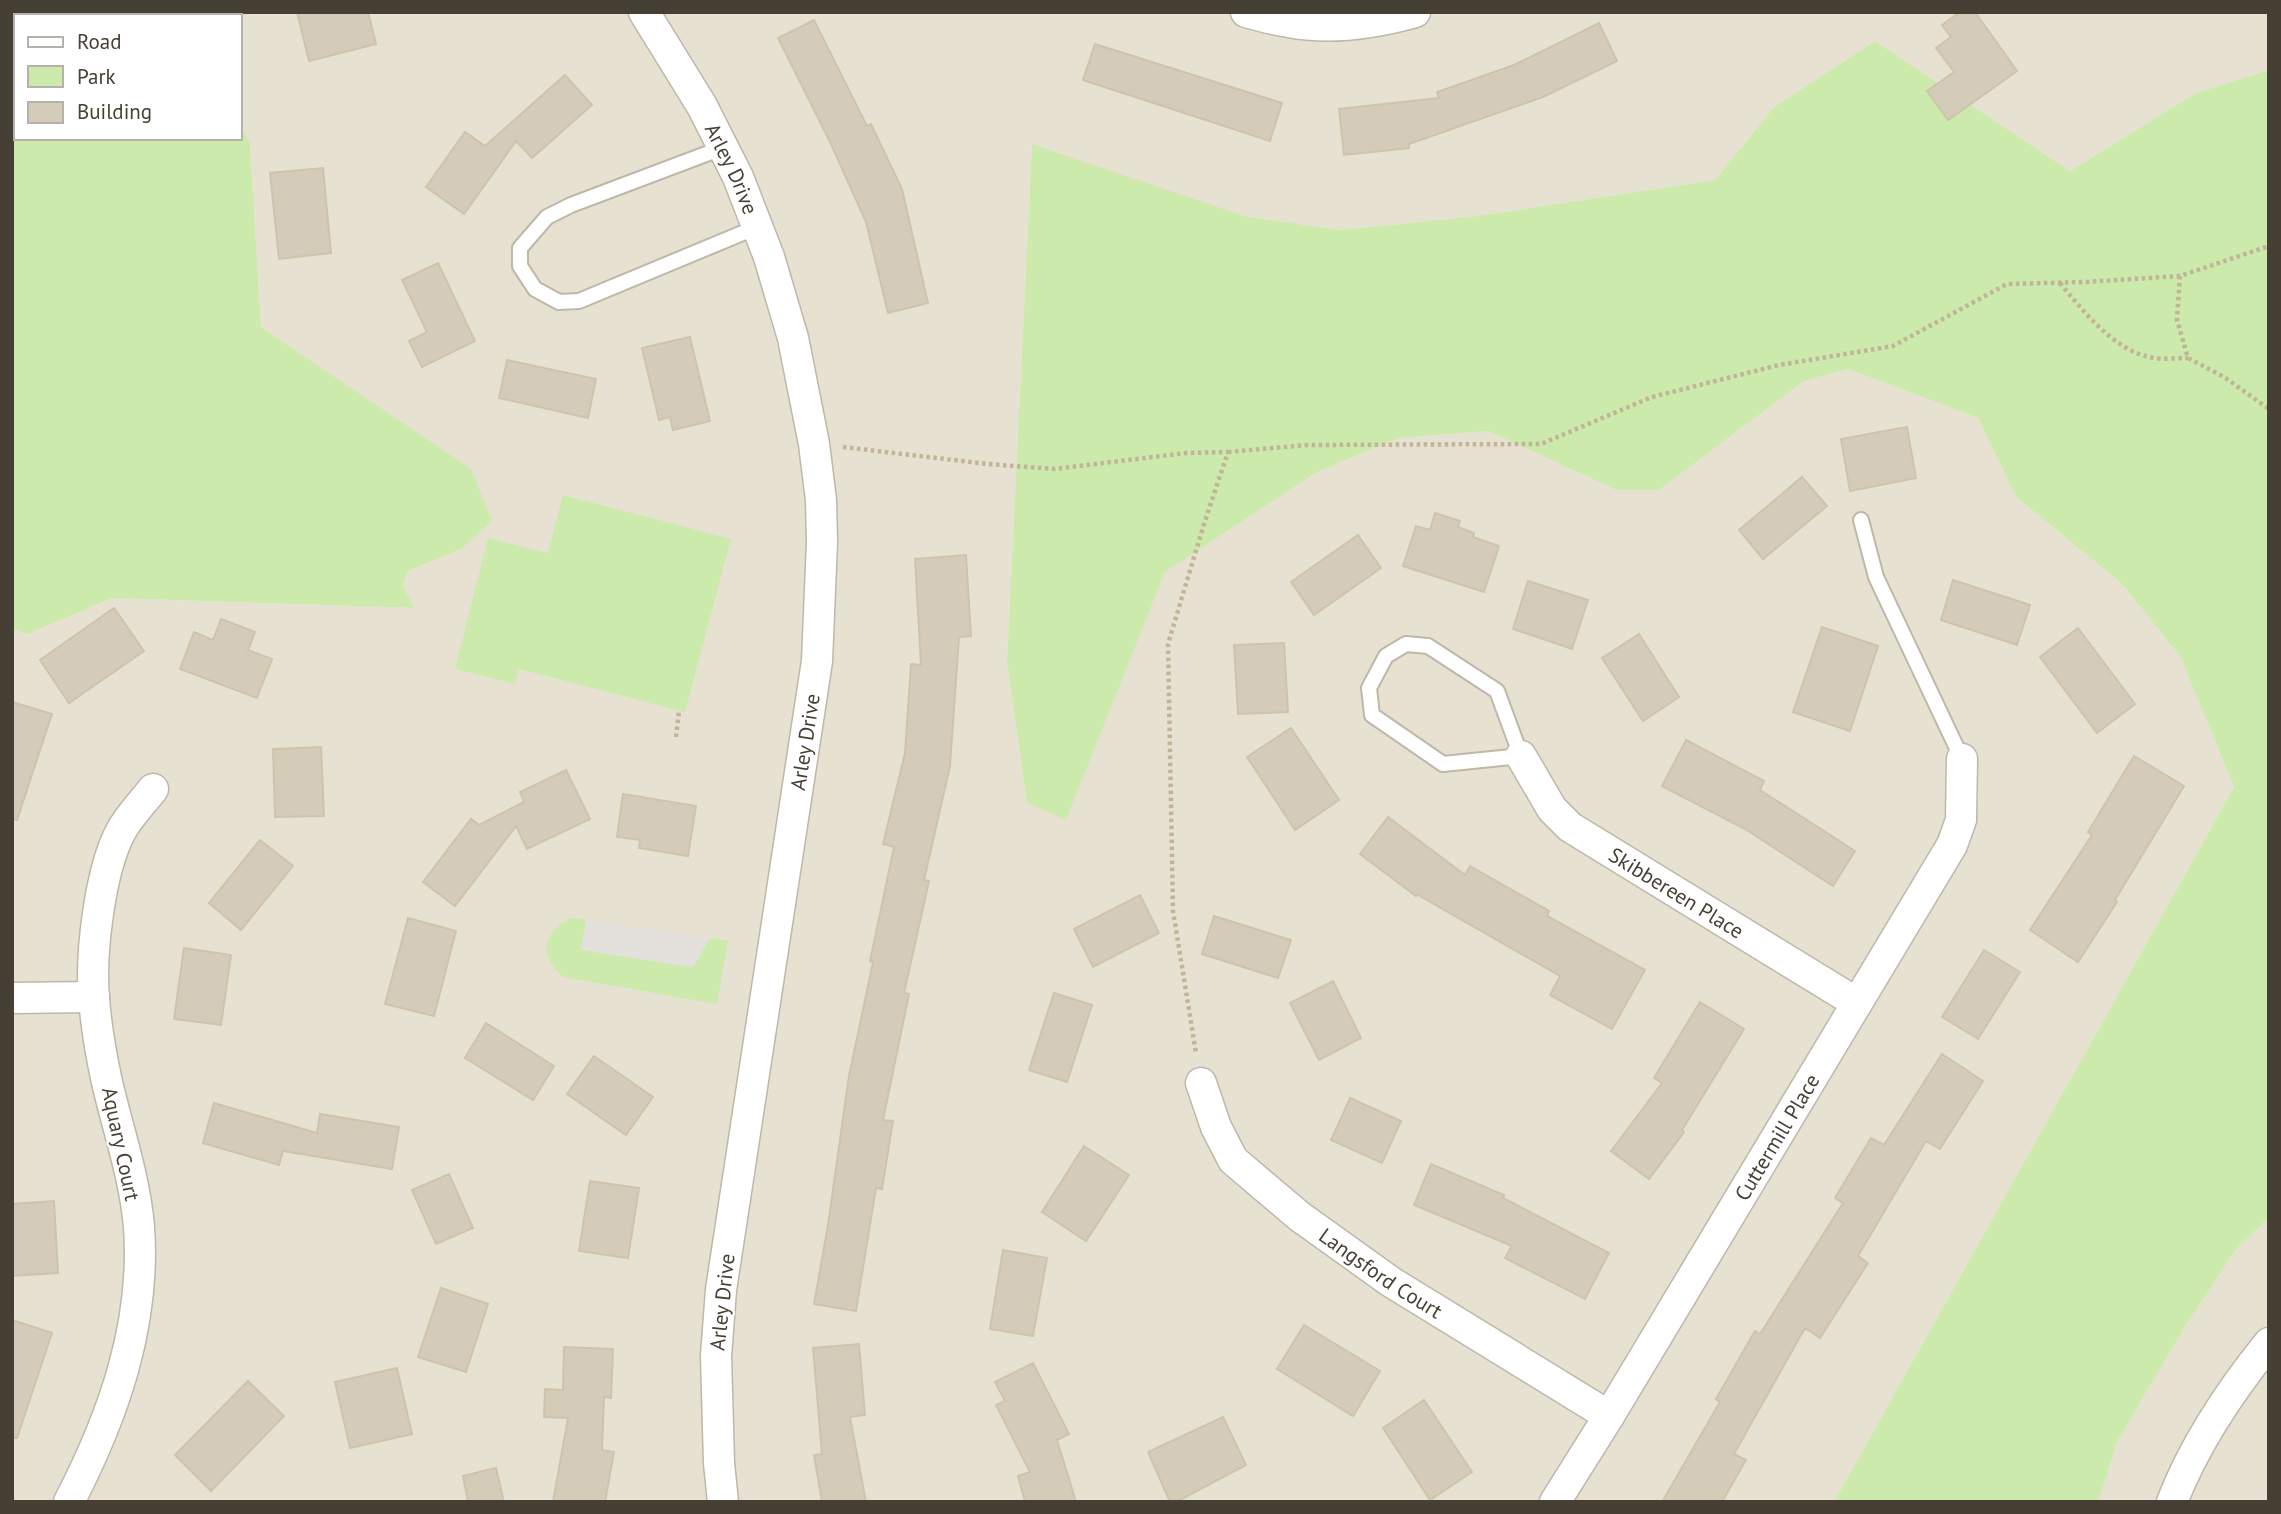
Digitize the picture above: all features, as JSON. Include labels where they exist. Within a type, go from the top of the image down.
[{"type":"street","name":"Arley Drive","points":[[644,12],[702,106],[738,177],[769,257],[793,338],[814,444],[821,500],[817,661],[721,1290],[716,1356],[723,1502]]},
{"type":"street","points":[[1246,12],[1291,23],[1314,25],[1365,23],[1415,12]]},
{"type":"street","name":"Skibbereen Place","points":[[1521,757],[1552,809],[1584,838],[1857,1003]]},
{"type":"street","name":"Cuttermill Place","points":[[1555,1502],[1952,845],[1961,820],[1962,759]]},
{"type":"street","name":"Aquary Court","points":[[69,1502],[107,1419],[122,1378],[137,1310],[139,1228],[132,1184],[107,1078],[94,997],[96,934],[108,865],[121,831],[153,789]]},
{"type":"street","points":[[12,998],[94,997]]},
{"type":"street","name":"Langsford Court","points":[[1201,1083],[1216,1127],[1233,1160],[1299,1216],[1391,1282],[1609,1416]]},
{"type":"street","points":[[2172,1502],[2205,1432],[2239,1380],[2269,1343]]},
{"type":"lane","points":[[722,148],[571,205],[547,217],[520,248],[520,265],[535,289],[559,302],[579,301],[757,227]]},
{"type":"lane","points":[[1861,520],[1877,577],[1962,759]]},
{"type":"lane","points":[[1406,644],[1428,646],[1497,691],[1521,757],[1443,764],[1372,715],[1368,688],[1386,656],[1406,644]]},
{"type":"path","points":[[814,444],[1054,469],[1186,453],[1307,445],[1541,444],[1652,397],[1779,365],[1893,346],[2007,284],[2180,276],[2269,246]]},
{"type":"path","points":[[2180,276],[2177,320],[2188,358]]},
{"type":"path","points":[[2060,283],[2085,313],[2116,342],[2148,357],[2188,358],[2224,377],[2269,409]]},
{"type":"path","points":[[1201,1083],[1172,911],[1168,644],[1203,524],[1228,452]]},
{"type":"path","points":[[676,737],[679,711]]},
{"type":"shaded area","points":[[12,12],[2269,12],[2269,70],[2196,93],[2070,171],[1875,41],[1774,107],[1715,180],[1478,216],[1340,230],[1248,217],[1032,145],[1007,662],[1027,803],[1066,819],[1165,572],[1317,472],[1399,438],[1488,431],[1616,490],[1659,490],[1804,381],[1848,369],[1978,418],[2016,497],[2121,583],[2180,656],[2234,787],[1834,1502],[12,1502],[12,629],[28,634],[112,598],[413,608],[403,586],[408,571],[461,549],[470,469],[261,327],[250,143],[242,130],[242,14],[14,14],[12,50]]},
{"type":"shaded area","points":[[586,920],[710,938],[693,967],[581,950]]},
{"type":"shaded area","points":[[2269,1217],[2269,1502],[2098,1502],[2118,1440],[2186,1325],[2237,1248]]},
{"type":"green space","points":[[1875,41],[2070,171],[2196,93],[2269,70],[2269,1217],[2237,1248],[2186,1325],[2118,1440],[2098,1502],[1834,1502],[2234,787],[2180,656],[2121,583],[2016,497],[1978,418],[1848,369],[1804,381],[1659,490],[1616,490],[1488,431],[1399,438],[1317,472],[1165,572],[1066,820],[1027,803],[1007,662],[1032,144],[1248,217],[1340,230],[1478,216],[1715,180],[1774,107]]},
{"type":"green space","points":[[12,50],[14,140],[242,140],[242,130],[250,143],[261,327],[471,469],[492,521],[461,549],[408,571],[403,586],[414,608],[112,598],[28,634],[12,629]]},
{"type":"green space","points":[[563,495],[731,539],[685,712],[519,669],[515,684],[455,669],[488,538],[548,553]]},
{"type":"green space","points":[[570,918],[586,920],[582,950],[692,967],[710,938],[728,941],[717,1004],[563,977],[550,961],[547,945],[554,931]]},
{"type":"building","points":[[297,12],[368,12],[376,44],[309,61]]},
{"type":"building","points":[[1960,12],[1975,12],[2017,71],[1948,120],[1927,91],[1954,72],[1936,48],[1951,37],[1942,25]]},
{"type":"building","points":[[814,20],[867,126],[871,124],[902,189],[928,303],[888,313],[866,222],[778,38]]},
{"type":"building","points":[[1599,23],[1617,61],[1543,97],[1409,144],[1409,148],[1344,155],[1339,109],[1439,98],[1437,92],[1514,65]]},
{"type":"building","points":[[1095,44],[1282,103],[1270,141],[1083,80]]},
{"type":"building","points":[[565,75],[592,105],[532,158],[516,141],[464,214],[426,187],[465,132],[485,146]]},
{"type":"building","points":[[323,168],[331,253],[279,259],[270,173]]},
{"type":"building","points":[[438,263],[475,341],[422,367],[409,341],[427,332],[402,280]]},
{"type":"building","points":[[690,337],[710,421],[673,430],[670,417],[659,420],[642,348]]},
{"type":"building","points":[[507,360],[596,379],[588,418],[499,398]]},
{"type":"building","points":[[1907,427],[1916,478],[1850,491],[1841,439]]},
{"type":"building","points":[[1802,477],[1827,506],[1763,559],[1739,530]]},
{"type":"building","points":[[1435,513],[1460,521],[1458,527],[1474,533],[1473,537],[1499,546],[1484,592],[1403,566],[1416,526],[1430,530]]},
{"type":"building","points":[[1358,535],[1381,568],[1314,615],[1291,582]]},
{"type":"building","points":[[966,555],[971,636],[959,637],[950,766],[924,880],[929,881],[904,993],[909,994],[883,1120],[893,1121],[882,1189],[876,1188],[856,1311],[814,1304],[849,1076],[894,847],[883,844],[905,753],[911,664],[921,665],[915,559]]},
{"type":"building","points":[[1953,580],[2030,605],[2017,645],[1941,620]]},
{"type":"building","points":[[1528,581],[1588,600],[1572,649],[1513,629]]},
{"type":"building","points":[[114,608],[144,651],[69,703],[40,660]]},
{"type":"building","points":[[221,619],[255,632],[248,650],[272,659],[257,698],[180,669],[194,632],[213,640]]},
{"type":"building","points":[[1822,627],[1878,646],[1850,731],[1793,712]]},
{"type":"building","points":[[2078,628],[2135,704],[2097,733],[2040,657]]},
{"type":"building","points":[[1639,634],[1679,697],[1643,721],[1602,658]]},
{"type":"building","points":[[1284,643],[1288,712],[1238,714],[1234,645]]},
{"type":"building","points":[[12,702],[52,714],[17,820],[12,819]]},
{"type":"building","points":[[1291,728],[1339,800],[1295,830],[1247,757]]},
{"type":"building","points":[[1686,740],[1764,781],[1760,790],[1855,851],[1833,886],[1745,829],[1662,786]]},
{"type":"building","points":[[321,747],[324,816],[275,817],[273,749]]},
{"type":"building","points":[[2134,756],[2184,786],[2115,900],[2117,902],[2078,962],[2030,930],[2092,835],[2088,832]]},
{"type":"building","points":[[566,770],[590,819],[527,849],[516,826],[455,906],[423,882],[471,819],[479,825],[524,802],[520,792]]},
{"type":"building","points":[[623,794],[696,806],[688,856],[639,848],[640,840],[617,837]]},
{"type":"building","points":[[1388,817],[1465,875],[1470,866],[1549,911],[1547,916],[1645,970],[1612,1029],[1550,995],[1560,976],[1416,896],[1360,854]]},
{"type":"building","points":[[260,840],[293,866],[241,930],[209,903]]},
{"type":"building","points":[[1140,895],[1159,933],[1093,967],[1074,929]]},
{"type":"building","points":[[1214,916],[1291,940],[1278,978],[1202,954]]},
{"type":"building","points":[[408,918],[456,931],[434,1016],[385,1004]]},
{"type":"building","points":[[184,948],[231,955],[221,1025],[174,1019]]},
{"type":"building","points":[[1984,950],[2020,972],[1978,1039],[1942,1017]]},
{"type":"building","points":[[1333,981],[1361,1038],[1319,1060],[1290,1003]]},
{"type":"building","points":[[1054,993],[1092,1005],[1067,1082],[1029,1070]]},
{"type":"building","points":[[1700,1002],[1744,1029],[1682,1130],[1684,1132],[1649,1179],[1611,1151],[1662,1083],[1654,1078]]},
{"type":"building","points":[[486,1023],[554,1066],[533,1100],[465,1058]]},
{"type":"building","points":[[1942,1054],[1983,1081],[1940,1149],[1926,1141],[1858,1256],[1868,1263],[1820,1338],[1805,1328],[1734,1454],[1746,1460],[1722,1502],[1662,1502],[1720,1402],[1716,1399],[1755,1331],[1760,1334],[1843,1203],[1835,1198],[1871,1138],[1884,1145]]},
{"type":"building","points":[[594,1056],[653,1097],[626,1135],[567,1094]]},
{"type":"building","points":[[1350,1098],[1401,1121],[1382,1163],[1331,1140]]},
{"type":"building","points":[[214,1103],[317,1133],[320,1114],[399,1127],[392,1169],[283,1151],[279,1165],[203,1143]]},
{"type":"building","points":[[1084,1146],[1129,1175],[1086,1241],[1042,1212]]},
{"type":"building","points":[[1431,1164],[1504,1195],[1503,1198],[1609,1253],[1585,1299],[1505,1258],[1512,1246],[1414,1205]]},
{"type":"building","points":[[449,1174],[473,1228],[436,1244],[412,1190]]},
{"type":"building","points":[[590,1181],[639,1188],[628,1258],[579,1251]]},
{"type":"building","points":[[54,1201],[58,1273],[12,1276],[12,1204]]},
{"type":"building","points":[[1003,1250],[1047,1258],[1033,1336],[990,1329]]},
{"type":"building","points":[[441,1288],[488,1304],[466,1372],[418,1357]]},
{"type":"building","points":[[12,1320],[52,1333],[17,1438],[12,1438]]},
{"type":"building","points":[[1304,1325],[1380,1371],[1353,1416],[1277,1369]]},
{"type":"building","points":[[859,1344],[865,1415],[850,1417],[866,1502],[822,1502],[814,1455],[822,1454],[813,1348]]},
{"type":"building","points":[[564,1347],[613,1349],[611,1398],[604,1397],[602,1450],[614,1452],[605,1502],[553,1502],[568,1418],[544,1417],[545,1389],[563,1390]]},
{"type":"building","points":[[1033,1363],[1069,1434],[1057,1440],[1076,1502],[1025,1502],[1018,1476],[1030,1472],[996,1405],[1005,1401],[995,1382]]},
{"type":"building","points":[[397,1368],[412,1434],[350,1448],[335,1382]]},
{"type":"building","points":[[248,1381],[284,1416],[211,1491],[175,1455]]},
{"type":"building","points":[[1424,1400],[1472,1472],[1430,1500],[1383,1428]]},
{"type":"building","points":[[1223,1417],[1246,1465],[1176,1502],[1170,1502],[1148,1452]]},
{"type":"building","points":[[496,1468],[504,1502],[468,1502],[463,1476]]}]
